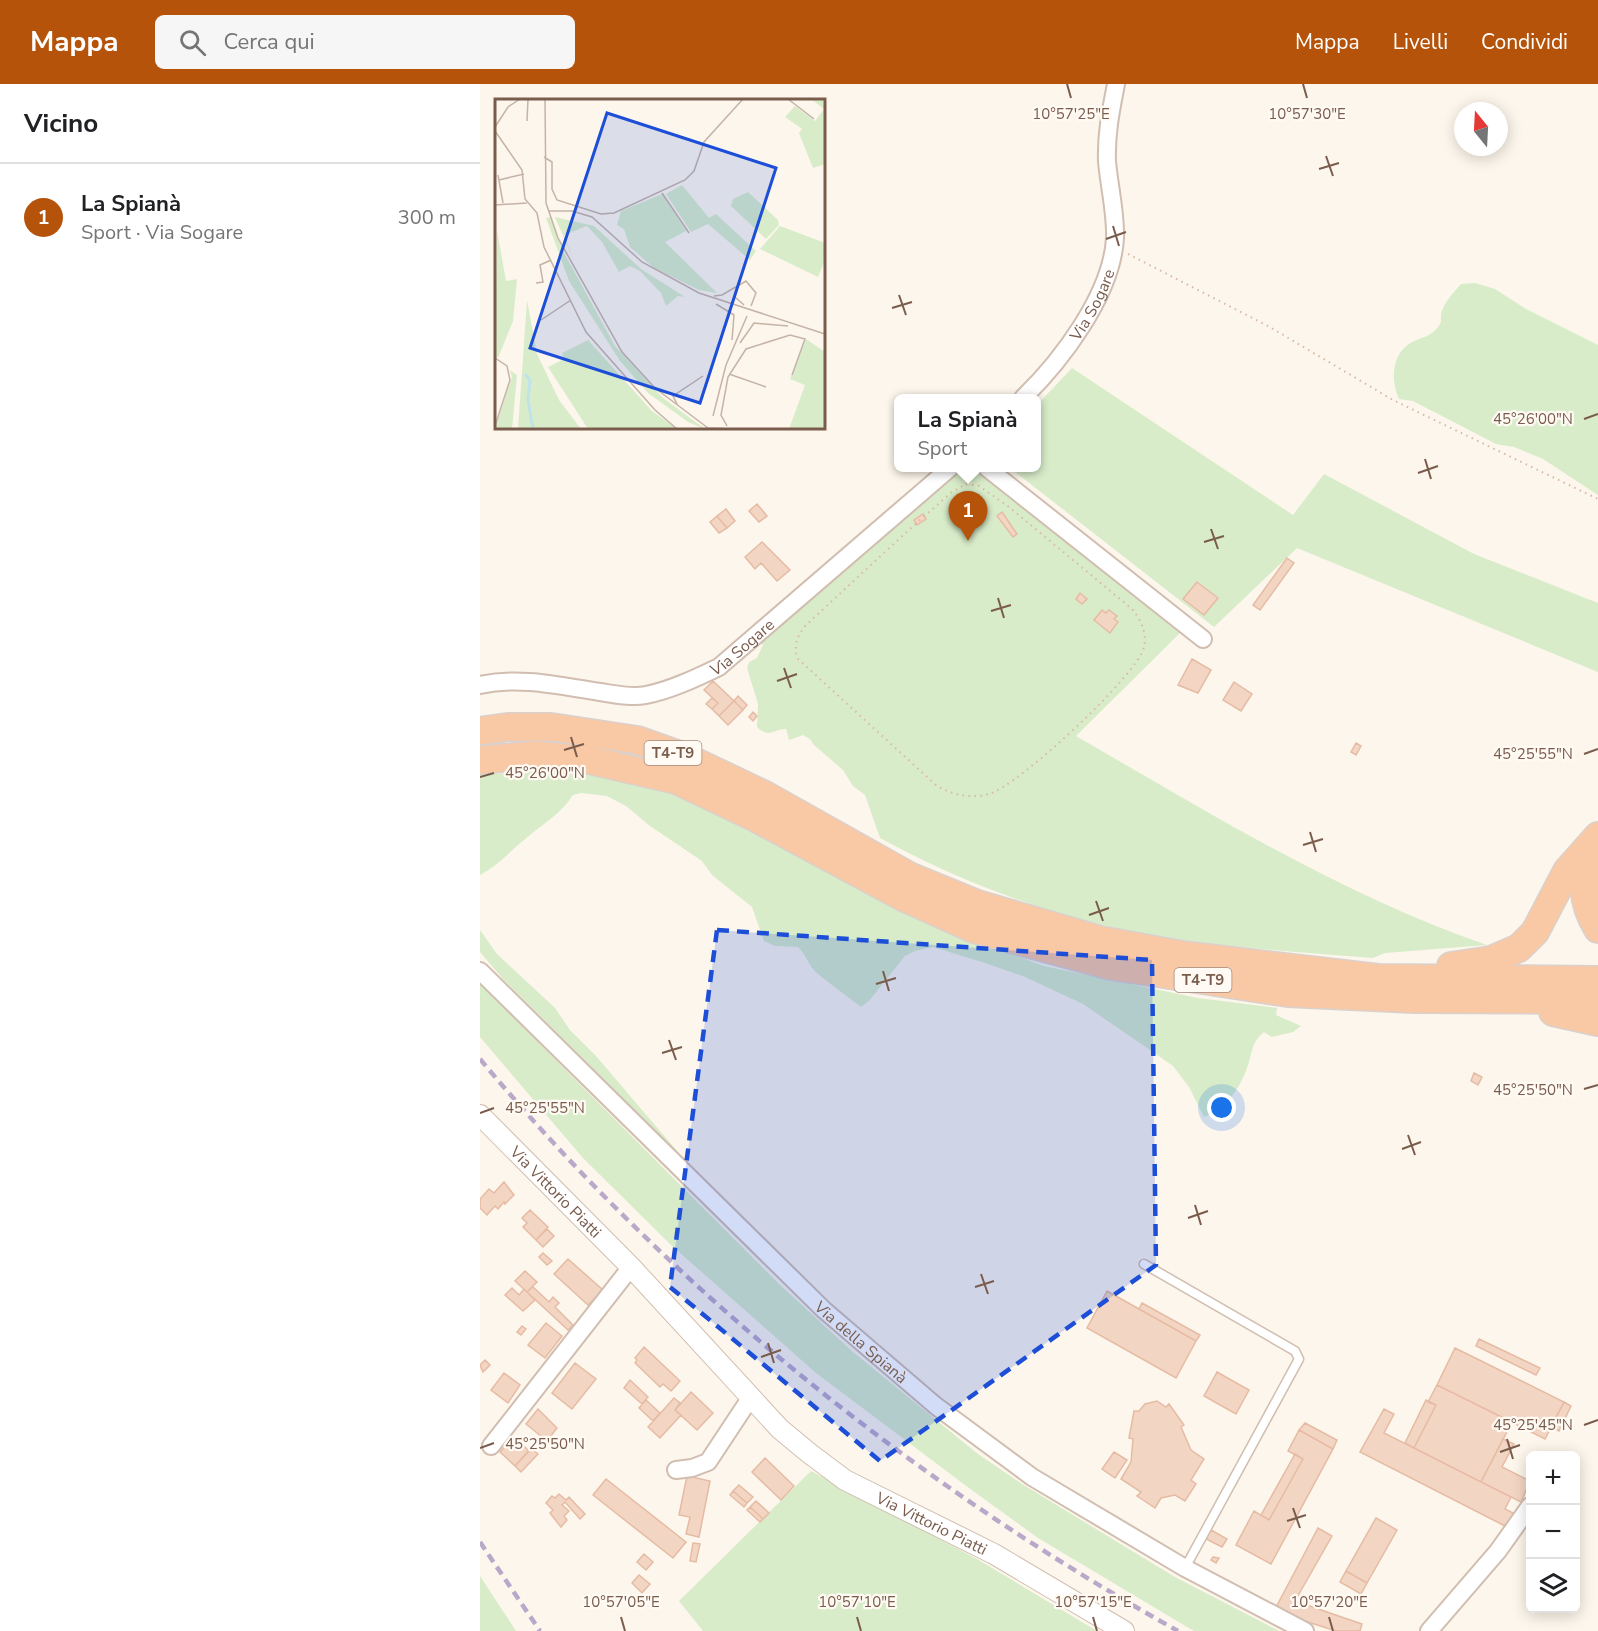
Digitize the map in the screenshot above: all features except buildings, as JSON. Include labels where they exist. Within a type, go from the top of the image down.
[{"type":"highway","name":"T4-T9","points":[[480,731],[551,727],[637,740],[685,757],[765,795],[911,878],[977,904],[1100,940],[1182,955],[1378,978],[1598,980]]},
{"type":"highway","name":"T4-T9","points":[[480,760],[535,755],[590,760],[676,780],[754,817],[903,897],[974,928],[1111,966],[1288,993],[1414,999],[1598,1000]]},
{"type":"highway","name":"T4-T9","points":[[1182,955],[1383,967],[1453,966],[1491,960],[1519,948],[1535,932],[1567,871],[1597,837]]},
{"type":"highway","name":"T4-T9","points":[[1597,837],[1586,865],[1583,888],[1588,913],[1598,929]]},
{"type":"highway","name":"T4-T9","points":[[1414,999],[1562,1013],[1598,1022]]},
{"type":"street","name":"Via Sogare","points":[[1028,394],[1043,379],[1077,333],[1112,263],[1115,236],[1107,160],[1108,123],[1116,84]]},
{"type":"street","name":"Via Sogare","points":[[480,685],[505,681],[533,682],[619,695],[644,696],[701,676],[719,667],[945,472]]},
{"type":"street","points":[[986,472],[1203,639]]},
{"type":"street","name":"Via della Spianà","points":[[480,971],[824,1310],[928,1399],[1032,1477],[1185,1568],[1305,1631]]},
{"type":"street","name":"Via Vittorio Piatti","points":[[480,1115],[631,1267],[780,1429],[845,1480],[994,1554],[1124,1631]]},
{"type":"street","points":[[491,1446],[631,1267]]},
{"type":"street","points":[[675,1470],[692,1468],[708,1462],[751,1397]]},
{"type":"street","points":[[1429,1631],[1498,1551],[1526,1512]]},
{"type":"lane","points":[[1144,1264],[1295,1351],[1299,1359],[1185,1568]]},
{"type":"path","points":[[1114,250],[1135,257],[1268,326],[1393,400],[1598,499]]},
{"type":"path","points":[[966,484],[979,486],[1009,507],[1132,609],[1145,633],[1144,647],[1129,673],[1040,759],[1005,787],[977,796],[963,796],[937,786],[797,658],[795,648],[798,636],[805,626],[912,527],[978,472]]},
{"type":"highlighted area","points":[[717,930],[1152,960],[1156,1265],[880,1461],[670,1287]]},
{"type":"green space","points":[[1475,283],[1495,289],[1526,309],[1598,345],[1598,495],[1543,459],[1514,447],[1496,444],[1413,401],[1399,399],[1394,370],[1399,355],[1409,344],[1437,329],[1441,323],[1441,313],[1445,304],[1461,284]]},
{"type":"green space","points":[[1072,368],[1293,515],[1324,474],[1474,554],[1598,603],[1598,672],[1297,548],[1214,627],[1015,472],[1041,472],[1041,401]]},
{"type":"green space","points":[[956,472],[982,472],[1182,631],[1076,736],[1226,823],[1328,877],[1433,925],[1487,945],[1385,953],[1373,958],[1175,939],[1110,927],[1051,911],[935,866],[880,838],[865,795],[853,786],[843,770],[810,739],[803,735],[789,740],[786,729],[768,733],[757,727],[758,704],[747,668],[749,662],[757,658],[763,645],[758,640],[786,619]]},
{"type":"green space","points":[[557,769],[626,779],[669,790],[986,945],[1044,966],[1198,998],[1277,1008],[1276,1015],[1301,1026],[1293,1032],[1272,1037],[1264,1032],[1260,1035],[1237,1089],[1219,1109],[1204,1117],[1189,1087],[1173,1066],[1083,1004],[1025,977],[985,963],[933,947],[915,951],[905,956],[869,1001],[861,1007],[814,970],[798,947],[775,946],[764,941],[752,907],[712,875],[702,861],[650,826],[626,806],[607,796],[581,793],[573,795],[557,814],[480,875],[480,775]]},
{"type":"green space","points":[[480,930],[497,954],[555,1008],[570,1030],[596,1056],[689,1165],[503,979],[480,952]]},
{"type":"green space","points":[[480,984],[779,1284],[853,1352],[978,1454],[1022,1484],[1175,1577],[1279,1631],[1194,1631],[1038,1538],[816,1373],[671,1245],[583,1158],[480,1037]]},
{"type":"green space","points":[[811,1471],[977,1559],[1097,1631],[703,1631],[679,1601]]},
{"type":"green space","points":[[480,1576],[516,1631],[480,1631]]},
{"type":"railway","points":[[480,1059],[555,1144],[634,1226],[716,1303],[803,1377],[892,1447],[985,1512],[1080,1574],[1178,1631]]},
{"type":"railway","points":[[480,1542],[540,1631]]},
{"type":"place","name":"La Spianà","points":[[968,541]]}]
